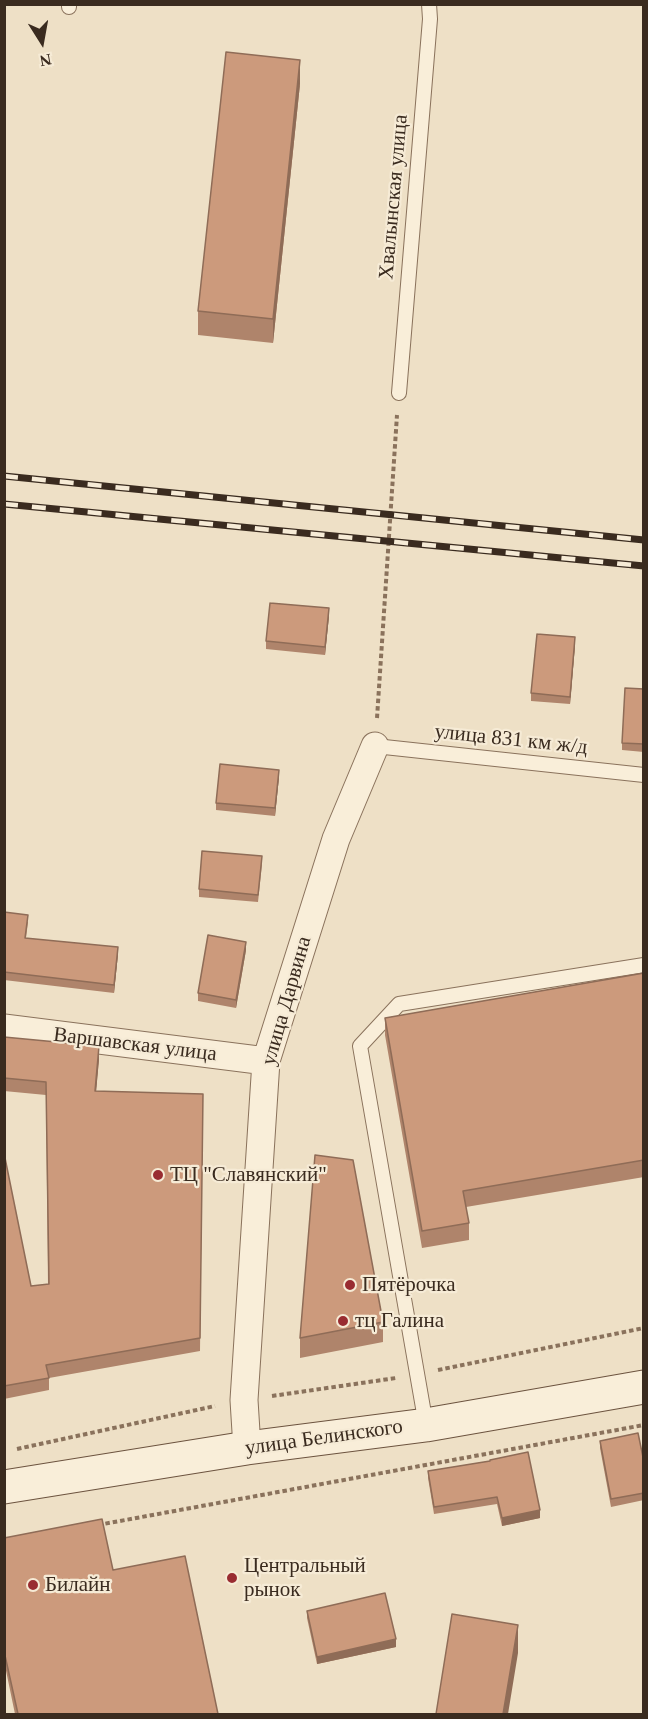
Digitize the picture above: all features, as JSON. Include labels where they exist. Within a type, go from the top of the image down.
[{"type":"street","name":"улица Дарвина","points":[[247,1448],[244,1400],[266,1061],[336,839],[375,746]]},
{"type":"street","name":"Варшавская улица","points":[[4,1028],[266,1061]]},
{"type":"street","name":"улица Белинского","points":[[4,1487],[247,1448],[426,1425],[644,1387]]},
{"type":"lane","name":"Хвалынская улица","points":[[399,393],[430,19],[429,4]]},
{"type":"lane","name":"улица 831 км ж/д","points":[[375,746],[644,775]]},
{"type":"lane","points":[[426,1425],[360,1046],[399,1004],[644,965]]},
{"type":"path","points":[[375,746],[399,393]]},
{"type":"path","points":[[16,1449],[244,1400],[419,1375],[644,1328]]},
{"type":"path","points":[[98,1525],[644,1425]]},
{"type":"building","points":[[226,52],[300,60],[273,319],[198,311]]},
{"type":"building","points":[[270,603],[329,608],[325,647],[266,641]]},
{"type":"building","points":[[537,634],[575,637],[570,697],[531,693]]},
{"type":"building","points":[[625,688],[644,689],[644,744],[622,743]]},
{"type":"building","points":[[220,764],[279,770],[275,808],[216,803]]},
{"type":"building","points":[[202,851],[262,856],[258,895],[199,889]]},
{"type":"building","points":[[4,912],[28,915],[25,938],[118,947],[114,985],[4,972]]},
{"type":"building","points":[[208,935],[246,942],[236,1000],[198,993]]},
{"type":"building","points":[[644,973],[644,1160],[463,1191],[469,1223],[422,1231],[385,1018]]},
{"type":"building","points":[[4,1037],[99,1046],[95,1091],[203,1094],[200,1338],[46,1365],[49,1378],[4,1386],[4,1153],[31,1286],[49,1284],[46,1082],[4,1078]]},
{"type":"building","points":[[315,1155],[353,1160],[383,1322],[300,1338]]},
{"type":"building","points":[[638,1433],[644,1462],[644,1493],[611,1499],[600,1441]]},
{"type":"building","points":[[528,1452],[540,1510],[502,1518],[497,1497],[434,1507],[428,1471]]},
{"type":"building","points":[[102,1519],[113,1570],[185,1556],[218,1714],[18,1714],[4,1651],[4,1538]]},
{"type":"building","points":[[385,1593],[396,1639],[317,1657],[307,1611]]},
{"type":"building","points":[[452,1614],[518,1625],[503,1714],[436,1714]]},
{"type":"railway","points":[[4,476],[644,540]]},
{"type":"railway","points":[[4,504],[644,566]]},
{"type":"place","name":"ТЦ \"Славянский\"","points":[[158,1175]]},
{"type":"place","name":"Пятёрочка","points":[[350,1285]]},
{"type":"place","name":"тц Галина","points":[[343,1321]]},
{"type":"place","name":"Центральный рынок","points":[[232,1578]]},
{"type":"place","name":"Билайн","points":[[33,1585]]}]
